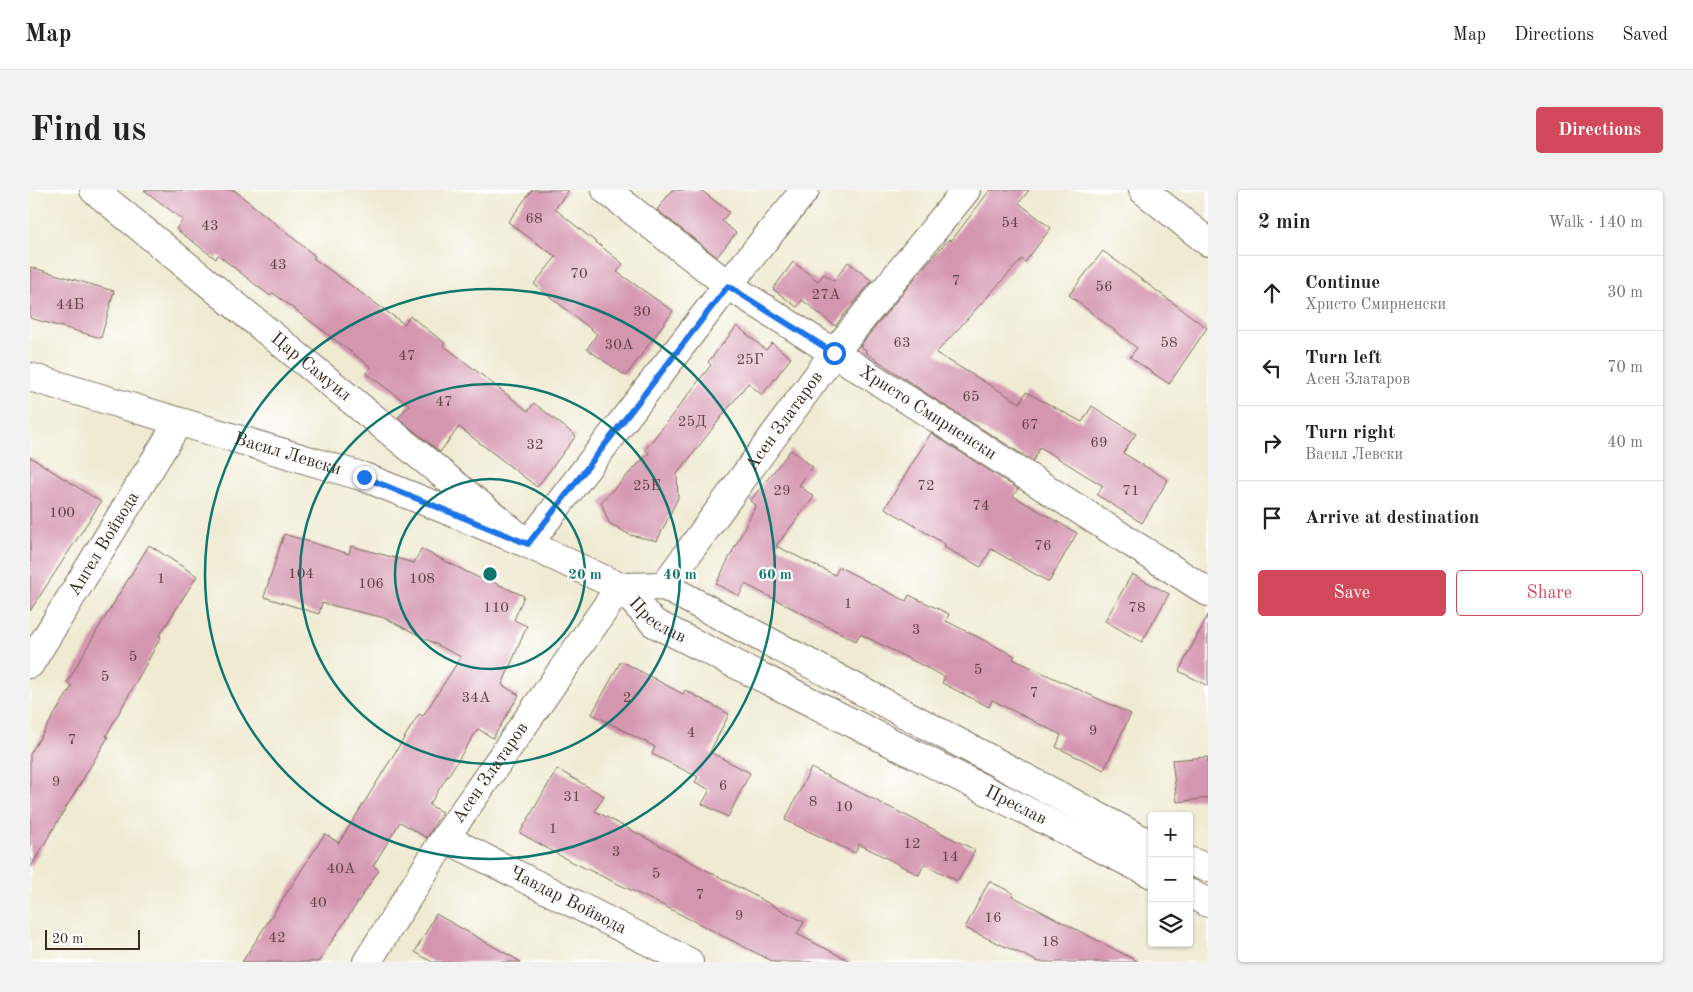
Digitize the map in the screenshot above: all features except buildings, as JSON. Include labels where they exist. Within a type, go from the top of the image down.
[{"type":"street","name":"Цар Самуил","points":[[94,190],[528,544]]},
{"type":"street","name":"Христо Смирненски","points":[[606,190],[728,286],[1208,592]]},
{"type":"street","points":[[528,544],[805,190]]},
{"type":"street","name":"Асен Златаров","points":[[664,586],[834,353],[966,190]]},
{"type":"street","points":[[1143,190],[1208,242]]},
{"type":"street","name":"Васил Левски","points":[[30,377],[178,423],[364,477],[528,544],[620,587]]},
{"type":"street","name":"Ангел Войвода","points":[[30,664],[178,423]]},
{"type":"street","name":"Преслав","points":[[620,587],[664,586],[1148,843]]},
{"type":"street","name":"Асен Златаров","points":[[367,962],[445,838],[620,587]]},
{"type":"street","name":"Преслав","points":[[620,587],[654,623],[1148,872]]},
{"type":"street","name":"Чавдар Войвода","points":[[445,838],[689,962]]},
{"type":"street","points":[[1193,863],[1208,868]]},
{"type":"street","points":[[1193,895],[1208,903]]},
{"type":"route","points":[[364,477],[528,544],[728,286],[834,353]]}]
